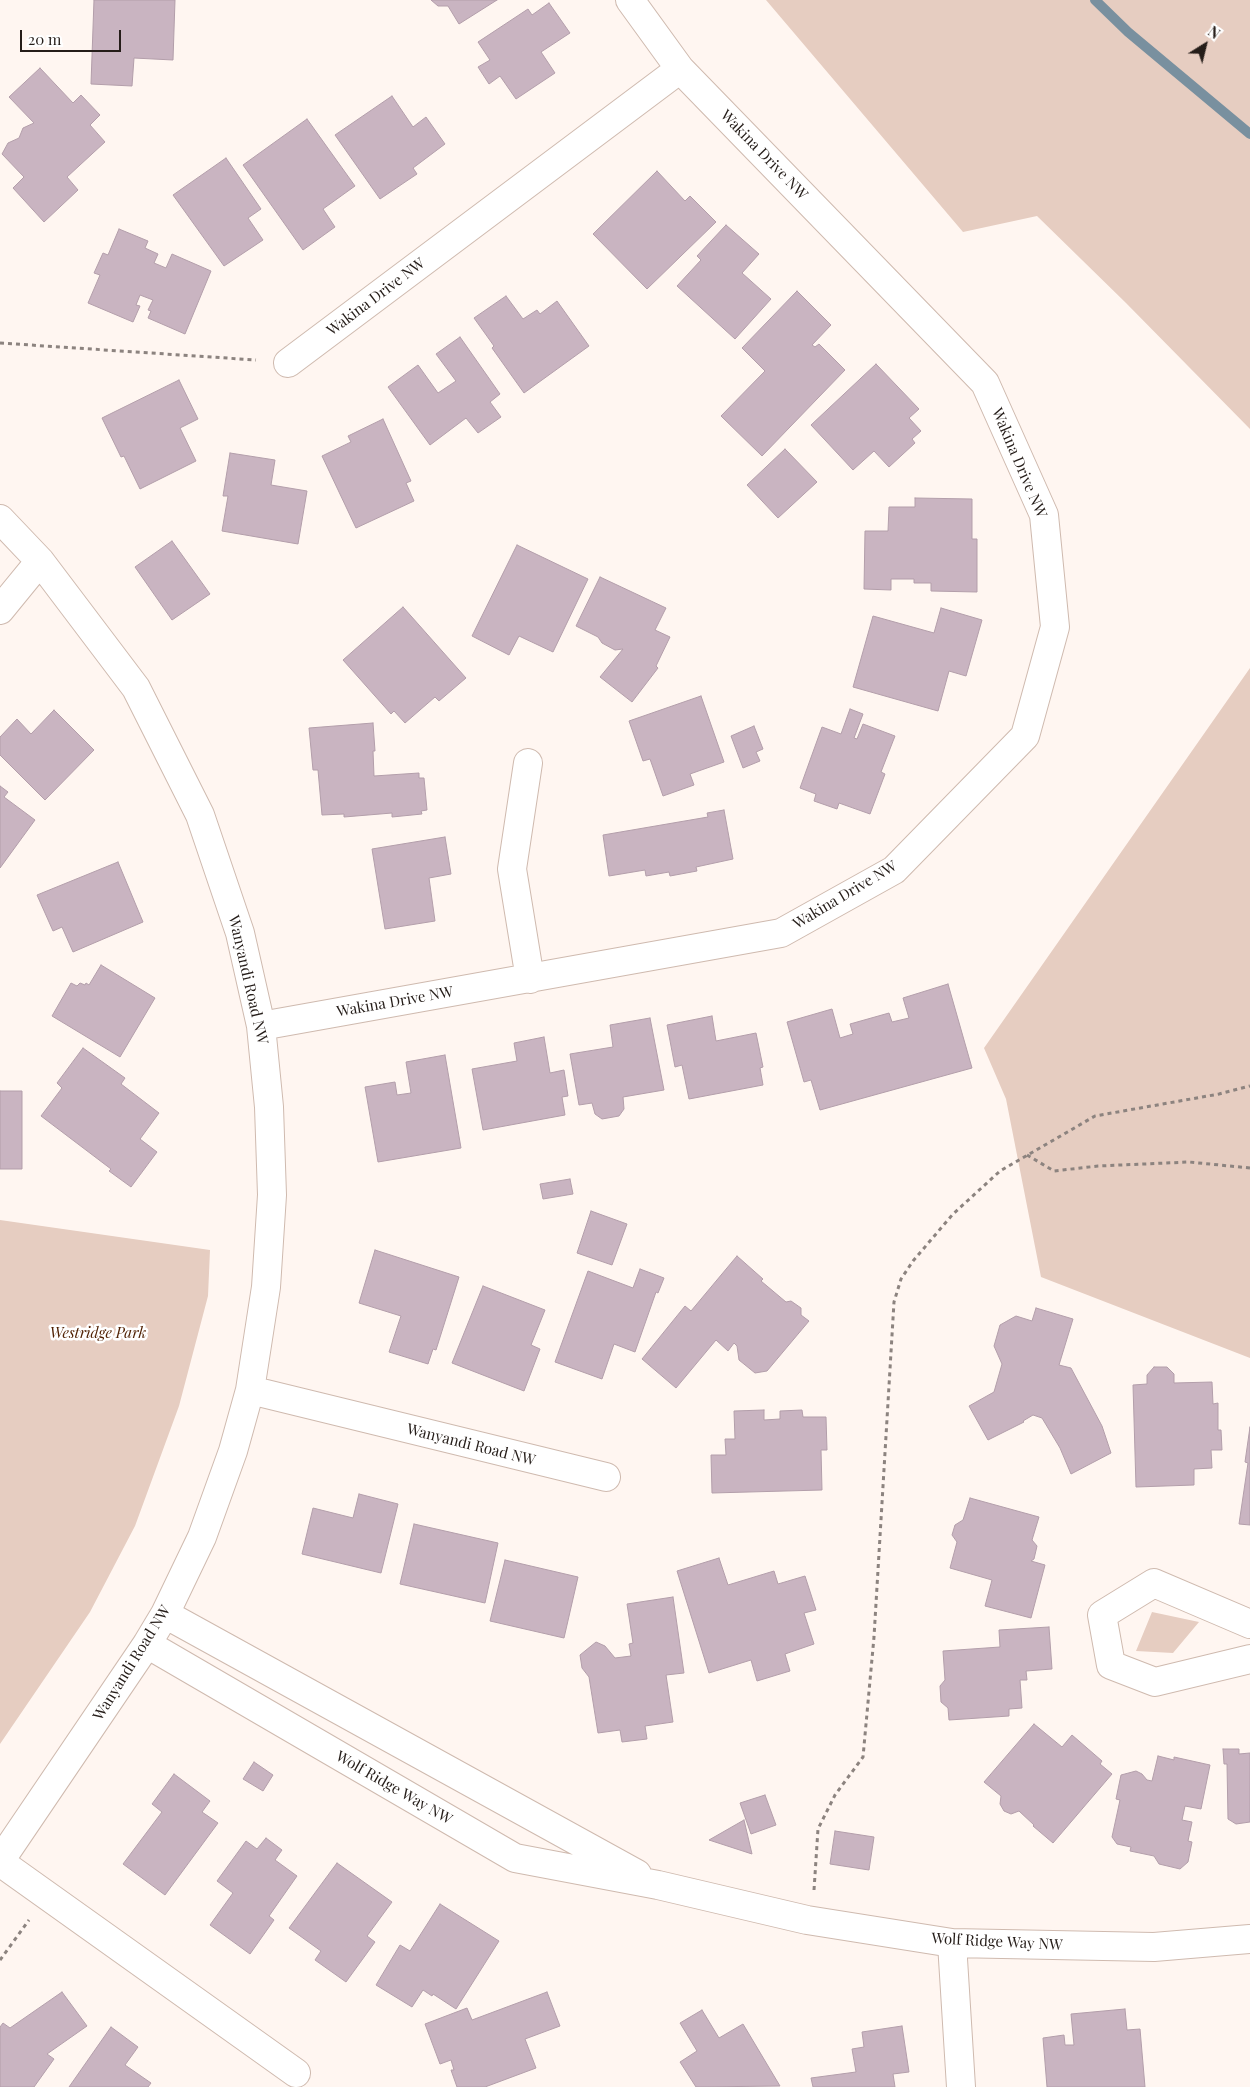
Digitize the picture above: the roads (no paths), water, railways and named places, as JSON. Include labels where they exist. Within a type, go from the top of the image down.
[{"type":"street","name":"Wakina Drive NW","points":[[261,1026],[781,933],[894,870],[1025,736],[1055,627],[1044,515],[985,383],[680,69],[630,0]]},
{"type":"street","name":"Wakina Drive NW","points":[[288,362],[680,69]]},
{"type":"street","name":"Wanyandi Road NW","points":[[0,519],[40,561],[136,688],[200,815],[240,933],[261,1026],[270,1107],[272,1195],[266,1287],[250,1390],[234,1451],[205,1528],[165,1614],[147,1644],[0,1862],[296,2073]]},
{"type":"street","points":[[0,610],[40,561]]},
{"type":"street","points":[[528,763],[512,869],[530,979]]},
{"type":"street","name":"Wanyandi Road NW","points":[[250,1390],[606,1478]]},
{"type":"street","points":[[1250,1624],[1154,1583],[1102,1615],[1111,1665],[1155,1682],[1250,1659]]},
{"type":"street","name":"Wolf Ridge Way NW","points":[[165,1614],[658,1886]]},
{"type":"street","name":"Wolf Ridge Way NW","points":[[147,1644],[515,1858],[658,1886],[807,1920],[952,1943],[1154,1947],[1250,1939]]},
{"type":"street","points":[[952,1943],[961,2087]]},
{"type":"waterway","points":[[1095,0],[1128,32],[1250,134]]},
{"type":"park label","name":"Westridge Park","points":[[98,1333]]}]
